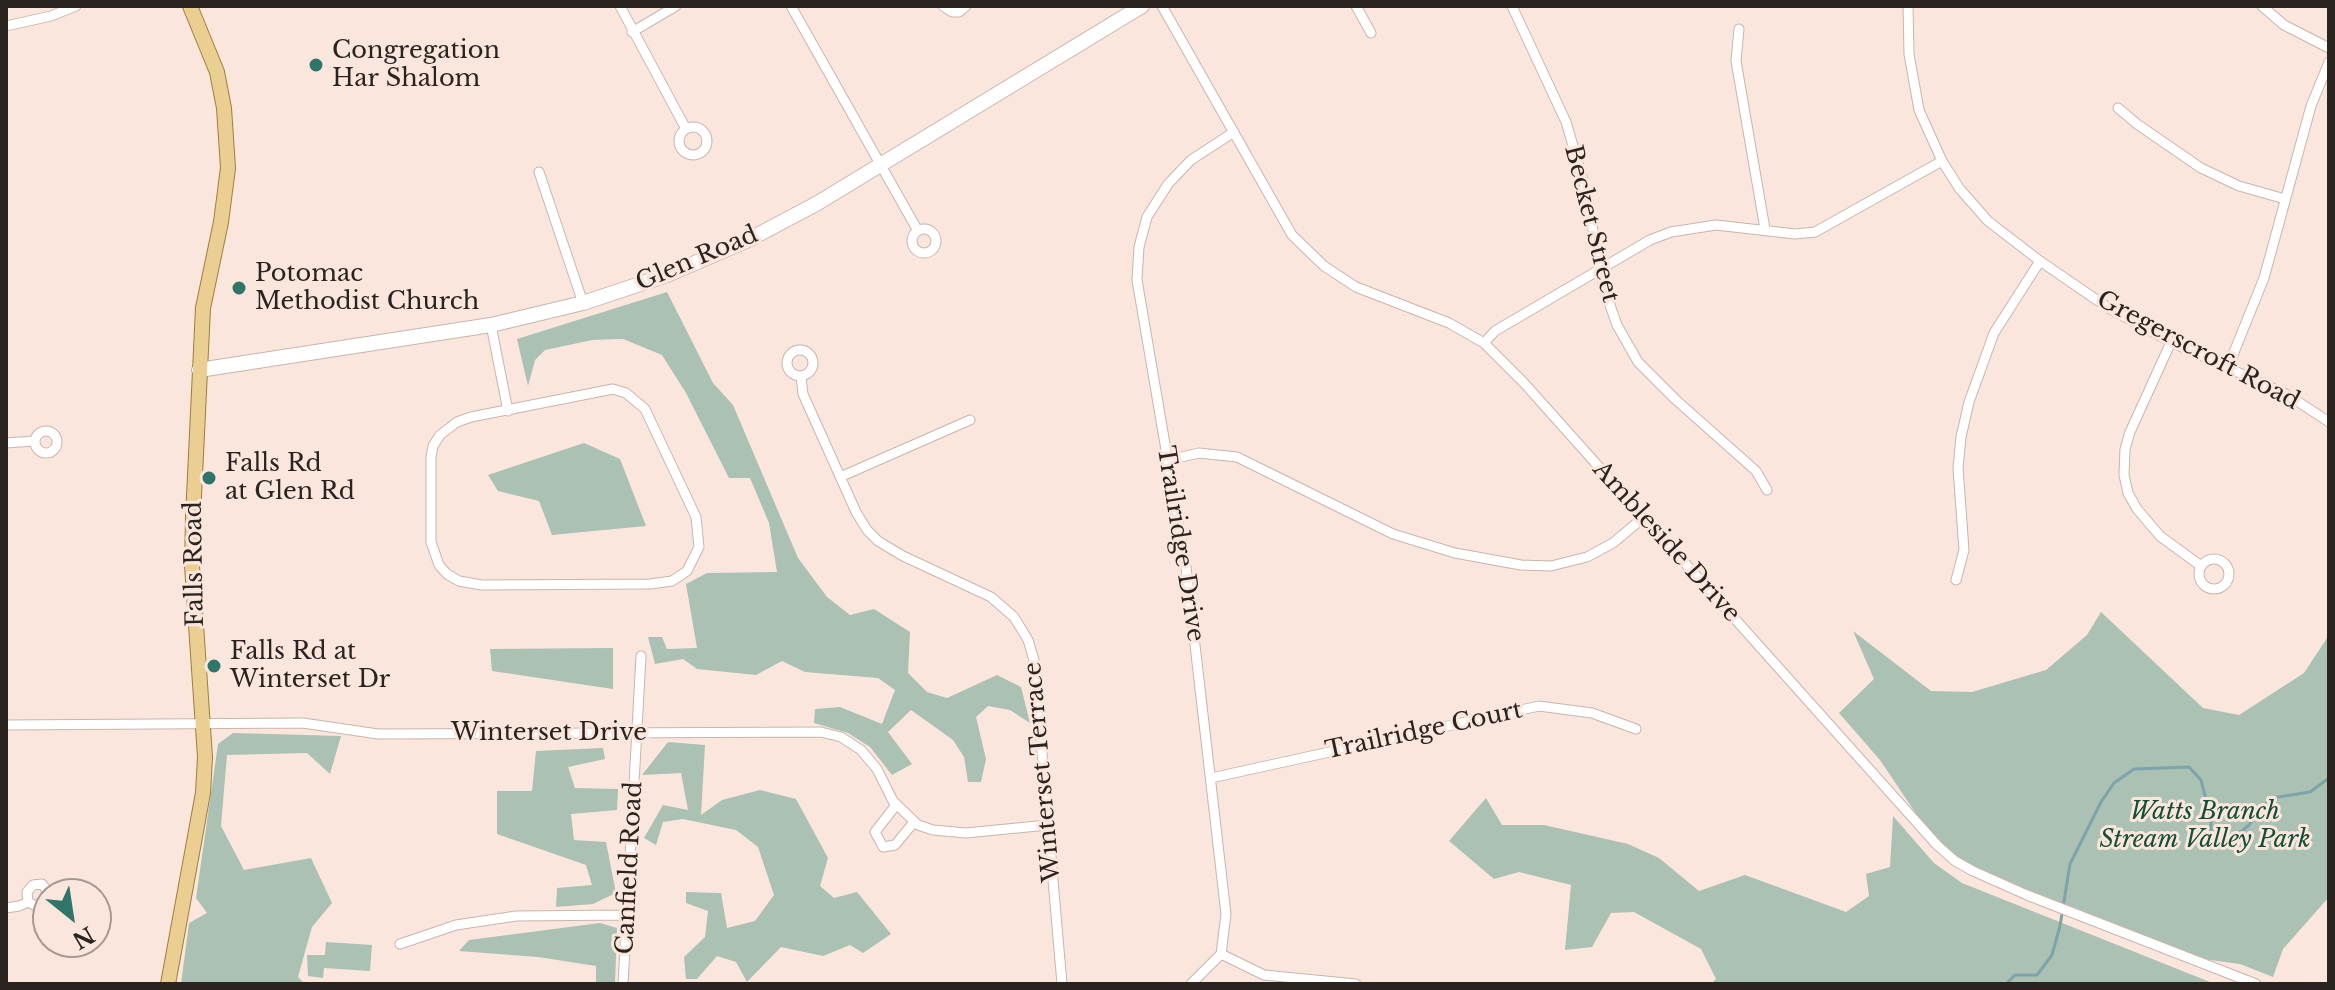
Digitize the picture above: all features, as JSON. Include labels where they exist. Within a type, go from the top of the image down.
[{"type":"main road","name":"Falls Road","points":[[168,984],[203,793],[204,722],[192,566],[199,370],[203,308],[221,222],[228,156],[217,72],[190,6]]},
{"type":"main road","name":"Glen Road","points":[[199,370],[491,325],[583,303],[667,275],[746,241],[882,166],[1142,6]]},
{"type":"street","points":[[6,26],[51,16],[76,6]]},
{"type":"street","points":[[620,6],[686,129]]},
{"type":"street","points":[[632,32],[676,6]]},
{"type":"street","points":[[791,6],[918,231]]},
{"type":"street","points":[[943,6],[952,12],[959,12],[966,6]]},
{"type":"street","name":"Ambleside Drive","points":[[1162,6],[1292,235],[1324,266],[1356,287],[1449,323],[1484,343],[1937,845],[1955,861],[2027,895],[2256,984]]},
{"type":"street","points":[[1356,6],[1371,33]]},
{"type":"street","name":"Becket Street","points":[[1512,6],[1566,122],[1584,183],[1604,288],[1617,325],[1638,362],[1756,471],[1767,490]]},
{"type":"street","name":"Gregerscroft Road","points":[[1908,6],[1909,54],[1919,110],[1942,161],[1959,188],[1988,221],[2110,309],[2171,342],[2288,395],[2329,422]]},
{"type":"street","points":[[2262,6],[2284,25],[2329,48]]},
{"type":"street","points":[[1739,29],[1736,61],[1765,229]]},
{"type":"street","points":[[2228,367],[2264,278],[2311,106],[2329,62]]},
{"type":"street","points":[[2118,108],[2201,168],[2239,186],[2285,199]]},
{"type":"street","name":"Trailridge Drive","points":[[1221,954],[1226,914],[1186,567],[1137,280],[1139,247],[1147,217],[1168,184],[1191,160],[1234,132]]},
{"type":"street","points":[[1484,343],[1495,331],[1650,240],[1671,232],[1716,225],[1795,234],[1815,232],[1942,161]]},
{"type":"street","points":[[539,172],[583,303]]},
{"type":"street","points":[[1956,580],[1964,550],[1958,468],[1969,402],[1994,333],[2040,261]]},
{"type":"street","points":[[491,325],[508,411]]},
{"type":"street","points":[[2171,342],[2130,432],[2125,449],[2124,475],[2128,493],[2144,518],[2160,536],[2201,566]]},
{"type":"street","name":"Winterset Terrace","points":[[801,376],[803,394],[856,512],[878,541],[991,597],[1014,617],[1028,640],[1034,660],[1062,984]]},
{"type":"street","points":[[613,389],[634,398],[652,421],[696,517],[699,547],[687,571],[672,581],[650,584],[482,585],[459,581],[447,574],[439,565],[431,542],[430,469],[433,446],[440,435],[457,422],[508,411],[598,390],[613,389]]},
{"type":"street","points":[[840,477],[970,420]]},
{"type":"street","points":[[6,443],[34,441]]},
{"type":"street","points":[[1168,460],[1199,453],[1237,457],[1393,534],[1455,553],[1521,565],[1551,566],[1587,557],[1613,543],[1644,517]]},
{"type":"street","name":"Canfield Road","points":[[623,984],[641,656]]},
{"type":"street","name":"Trailridge Court","points":[[1211,778],[1539,706],[1592,713],[1636,729]]},
{"type":"street","name":"Winterset Drive","points":[[6,725],[303,723],[378,734],[811,731],[832,734],[855,745],[869,758],[896,805],[914,822],[933,830],[949,833],[1048,825]]},
{"type":"street","points":[[896,805],[875,832],[883,847],[895,845],[914,822]]},
{"type":"street","points":[[28,902],[27,892],[32,886]]},
{"type":"street","points":[[6,908],[28,902],[32,904]]},
{"type":"street","points":[[400,944],[456,925],[516,916],[627,915]]},
{"type":"street","points":[[1191,984],[1221,954],[1264,975],[1356,984]]},
{"type":"green space","points":[[667,292],[713,383],[733,405],[798,558],[827,597],[850,615],[874,609],[910,632],[908,673],[927,692],[947,698],[997,675],[1021,687],[1030,723],[1010,710],[988,706],[976,717],[986,759],[981,782],[968,782],[964,757],[953,740],[911,710],[888,732],[912,764],[892,775],[870,747],[848,733],[814,723],[815,709],[840,707],[882,724],[895,690],[878,678],[805,672],[782,661],[756,675],[697,669],[683,659],[655,664],[648,637],[662,637],[667,649],[697,648],[686,584],[707,573],[777,572],[769,523],[750,478],[729,478],[686,393],[662,355],[623,339],[592,340],[545,350],[535,360],[528,386],[517,339]]},
{"type":"green space","points":[[584,443],[620,459],[646,526],[552,535],[539,501],[498,491],[488,475]]},
{"type":"green space","name":"Watts Branch Stream Valley Park","points":[[2101,612],[2203,708],[2239,715],[2304,673],[2329,635],[2329,897],[2283,949],[2273,977],[2240,964],[2188,957],[1973,871],[1937,845],[1880,760],[1839,713],[1874,679],[1853,631],[1931,691],[1972,692],[2046,670],[2087,635]]},
{"type":"green space","points":[[613,648],[613,689],[492,671],[490,649]]},
{"type":"green space","points":[[233,733],[341,736],[330,774],[307,753],[227,755],[221,826],[244,870],[311,858],[332,903],[312,927],[298,977],[305,984],[181,984],[189,923],[207,913],[196,898],[218,744]]},
{"type":"green space","points":[[668,742],[705,745],[701,815],[722,800],[760,790],[796,799],[828,858],[820,886],[834,898],[857,892],[891,934],[863,953],[850,945],[823,956],[781,947],[747,982],[736,962],[717,956],[697,979],[686,979],[684,957],[705,937],[708,911],[686,903],[686,892],[721,893],[727,928],[755,921],[774,895],[758,847],[736,830],[683,819],[663,822],[656,845],[644,838],[663,805],[688,810],[681,773],[642,775]]},
{"type":"green space","points":[[603,748],[605,759],[568,767],[575,788],[618,789],[617,810],[571,814],[574,840],[606,842],[616,893],[593,904],[556,907],[557,888],[592,885],[586,865],[497,834],[497,791],[532,791],[536,751]]},
{"type":"green space","points":[[1486,798],[1502,825],[1544,825],[1628,844],[1659,858],[1699,891],[1745,875],[1846,912],[1869,896],[1866,874],[1890,867],[1893,816],[1934,863],[1962,883],[2215,984],[1711,984],[1716,979],[1701,949],[1634,912],[1611,913],[1592,947],[1565,950],[1571,885],[1519,872],[1494,879],[1449,841]]},
{"type":"green space","points":[[600,923],[617,928],[615,984],[596,984],[596,966],[538,957],[459,951],[469,940]]},
{"type":"green space","points":[[326,942],[372,945],[370,971],[324,968],[323,978],[308,976],[307,955],[325,955]]},
{"type":"waterway","points":[[2006,984],[2015,975],[2037,975],[2052,955],[2070,864],[2101,802],[2114,783],[2134,769],[2189,767],[2201,780],[2211,819],[2211,832],[2217,840],[2234,838],[2272,798],[2310,792],[2329,778]]},
{"type":"place","name":"Congregation Har Shalom","points":[[316,65]]},
{"type":"place","name":"Potomac Methodist Church","points":[[239,288]]},
{"type":"place","name":"Falls Rd at Glen Rd","points":[[209,478]]},
{"type":"place","name":"Falls Rd at Winterset Dr","points":[[214,666]]}]
